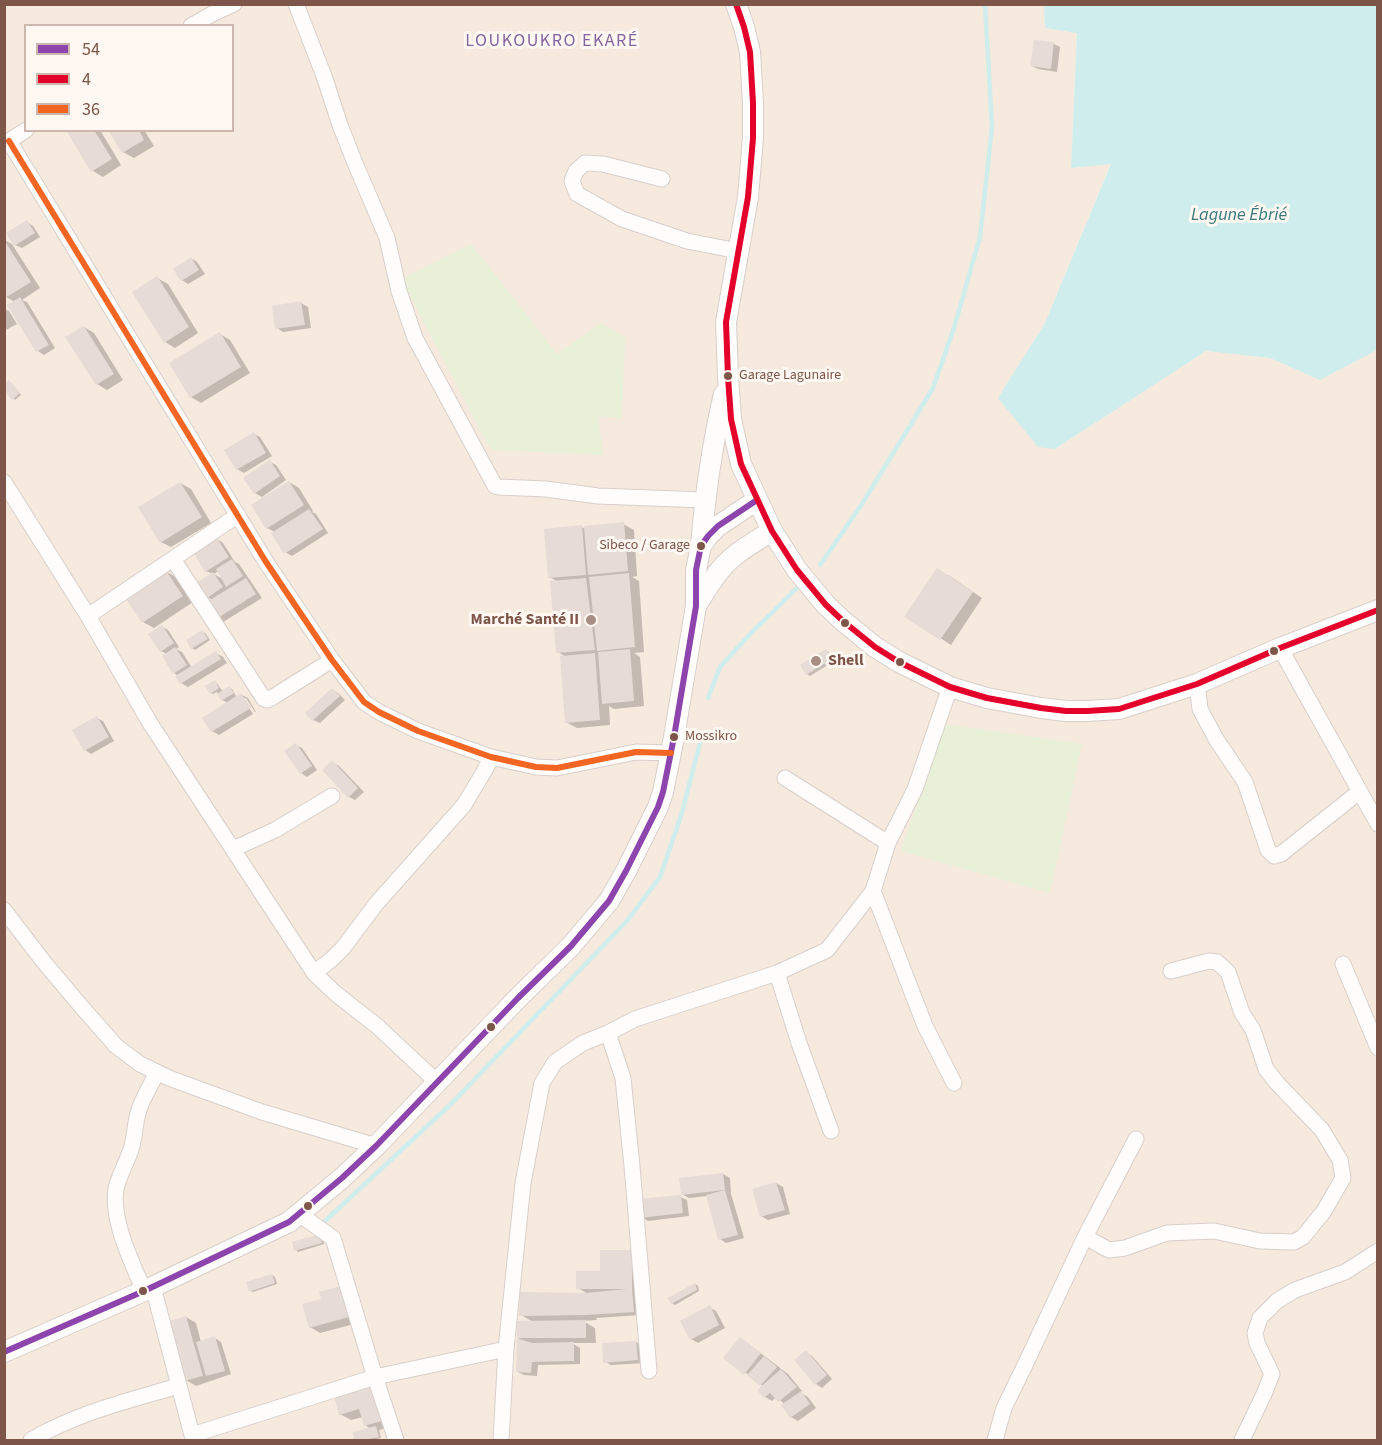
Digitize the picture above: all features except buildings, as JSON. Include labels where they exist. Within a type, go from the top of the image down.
[{"type":"street","points":[[194,24],[234,4]]},
{"type":"street","points":[[296,4],[347,144],[387,238],[399,291],[415,338],[495,486],[546,489],[598,496],[705,500]]},
{"type":"street","points":[[736,4],[750,52],[753,138],[748,197],[726,322],[731,419],[741,464],[772,531],[797,570],[826,605],[875,647],[950,687],[1010,703],[1066,711],[1119,709],[1197,684],[1377,610]]},
{"type":"street","points":[[24,131],[7,143],[266,562],[332,660],[364,702],[379,712],[418,730],[491,757],[536,767],[557,768],[636,752],[671,753]]},
{"type":"street","points":[[662,179],[603,164],[585,164],[576,171],[572,181],[577,194],[621,219],[687,241],[738,251]]},
{"type":"street","points":[[4,1352],[148,1289],[289,1222],[376,1146],[571,946],[609,901],[658,807],[663,792],[696,606],[696,570],[701,546],[714,434],[728,377]]},
{"type":"street","points":[[4,482],[150,723],[314,973],[377,1026],[437,1082]]},
{"type":"street","points":[[701,546],[718,526],[757,500]]},
{"type":"street","points":[[87,616],[238,515]]},
{"type":"street","points":[[696,606],[719,571],[730,559],[772,531]]},
{"type":"street","points":[[173,559],[264,699],[273,697],[332,660]]},
{"type":"street","points":[[1280,648],[1377,824]]},
{"type":"street","points":[[1197,684],[1200,709],[1216,739],[1245,782],[1268,850],[1274,856],[1281,854],[1359,792]]},
{"type":"street","points":[[501,1440],[506,1349],[523,1183],[542,1083],[555,1062],[583,1043],[635,1019],[777,973],[826,950],[873,891],[888,843],[915,789],[950,687]]},
{"type":"street","points":[[314,973],[343,948],[376,904],[465,805],[491,757]]},
{"type":"street","points":[[785,778],[888,843]]},
{"type":"street","points":[[233,849],[275,830],[332,796]]},
{"type":"street","points":[[873,891],[925,1026],[954,1083]]},
{"type":"street","points":[[4,910],[43,961],[116,1046],[140,1064],[169,1078],[262,1112],[376,1146]]},
{"type":"street","points":[[1085,1237],[1109,1250],[1125,1248],[1167,1233],[1203,1231],[1260,1240],[1294,1242],[1303,1237],[1324,1210],[1343,1178],[1340,1160],[1322,1130],[1266,1069],[1253,1030],[1242,1013],[1228,972],[1217,963],[1209,961],[1171,971]]},
{"type":"street","points":[[1344,964],[1377,1048]]},
{"type":"street","points":[[777,973],[799,1043],[831,1131]]},
{"type":"street","points":[[608,1033],[623,1078],[649,1371]]},
{"type":"street","points":[[157,1072],[138,1111],[133,1144],[116,1187],[115,1201],[123,1238],[148,1289],[193,1438],[375,1377],[506,1349]]},
{"type":"street","points":[[995,1440],[1004,1408],[1085,1237],[1136,1139]]},
{"type":"street","points":[[299,1214],[333,1238],[396,1440]]},
{"type":"street","points":[[1242,1440],[1272,1374],[1255,1333],[1260,1318],[1277,1301],[1296,1290],[1345,1272],[1377,1251]]},
{"type":"street","points":[[31,1440],[76,1417],[178,1386]]},
{"type":"shaded area","points":[[5,5],[1044,5],[1045,28],[1077,32],[1071,167],[1111,163],[1045,323],[998,398],[1055,449],[1206,351],[1270,358],[1320,380],[1377,350],[1377,1440],[5,1440]]},
{"type":"green space","points":[[471,244],[557,354],[601,323],[625,337],[622,418],[598,416],[603,455],[491,450],[401,279]]},
{"type":"green space","points":[[944,724],[1082,744],[1050,893],[901,851]]},
{"type":"water","name":"Lagune Ébrié","points":[[1044,5],[1377,5],[1377,350],[1320,380],[1270,358],[1206,351],[1055,449],[1038,447],[998,398],[1045,323],[1111,164],[1071,168],[1077,33],[1045,28]]},
{"type":"waterway","points":[[820,565],[862,504],[933,388],[954,328],[980,237],[992,127],[985,4]]},
{"type":"waterway","points":[[708,698],[720,667],[796,589]]},
{"type":"waterway","points":[[325,1221],[450,1105],[627,921],[660,877],[681,816],[700,743]]},
{"type":"transit line","name":"4","points":[[736,4],[750,52],[753,138],[748,197],[726,322],[731,419],[741,464],[772,531],[797,570],[826,605],[875,647],[899,662],[950,687],[987,698],[1066,711],[1119,709],[1197,684],[1280,648],[1378,610]]},
{"type":"transit line","name":"36","points":[[9,141],[266,562],[332,660],[364,702],[418,731],[491,757],[536,767],[557,768],[636,752],[671,753]]},
{"type":"transit line","name":"54","points":[[4,1352],[144,1291],[289,1222],[376,1146],[571,946],[609,901],[658,807],[663,792],[696,606],[696,570],[701,546],[718,526],[757,500]]},
{"type":"place","name":"Garage Lagunaire","points":[[728,376]]},
{"type":"place","name":"Sibeco / Garage","points":[[701,546]]},
{"type":"place","name":"Marché Santé II","points":[[591,620]]},
{"type":"place","name":"Shell","points":[[816,661]]},
{"type":"place","name":"Mossikro","points":[[674,737]]},
{"type":"district","name":"LOUKOUKRO EKARÉ","points":[[552,42]]}]
